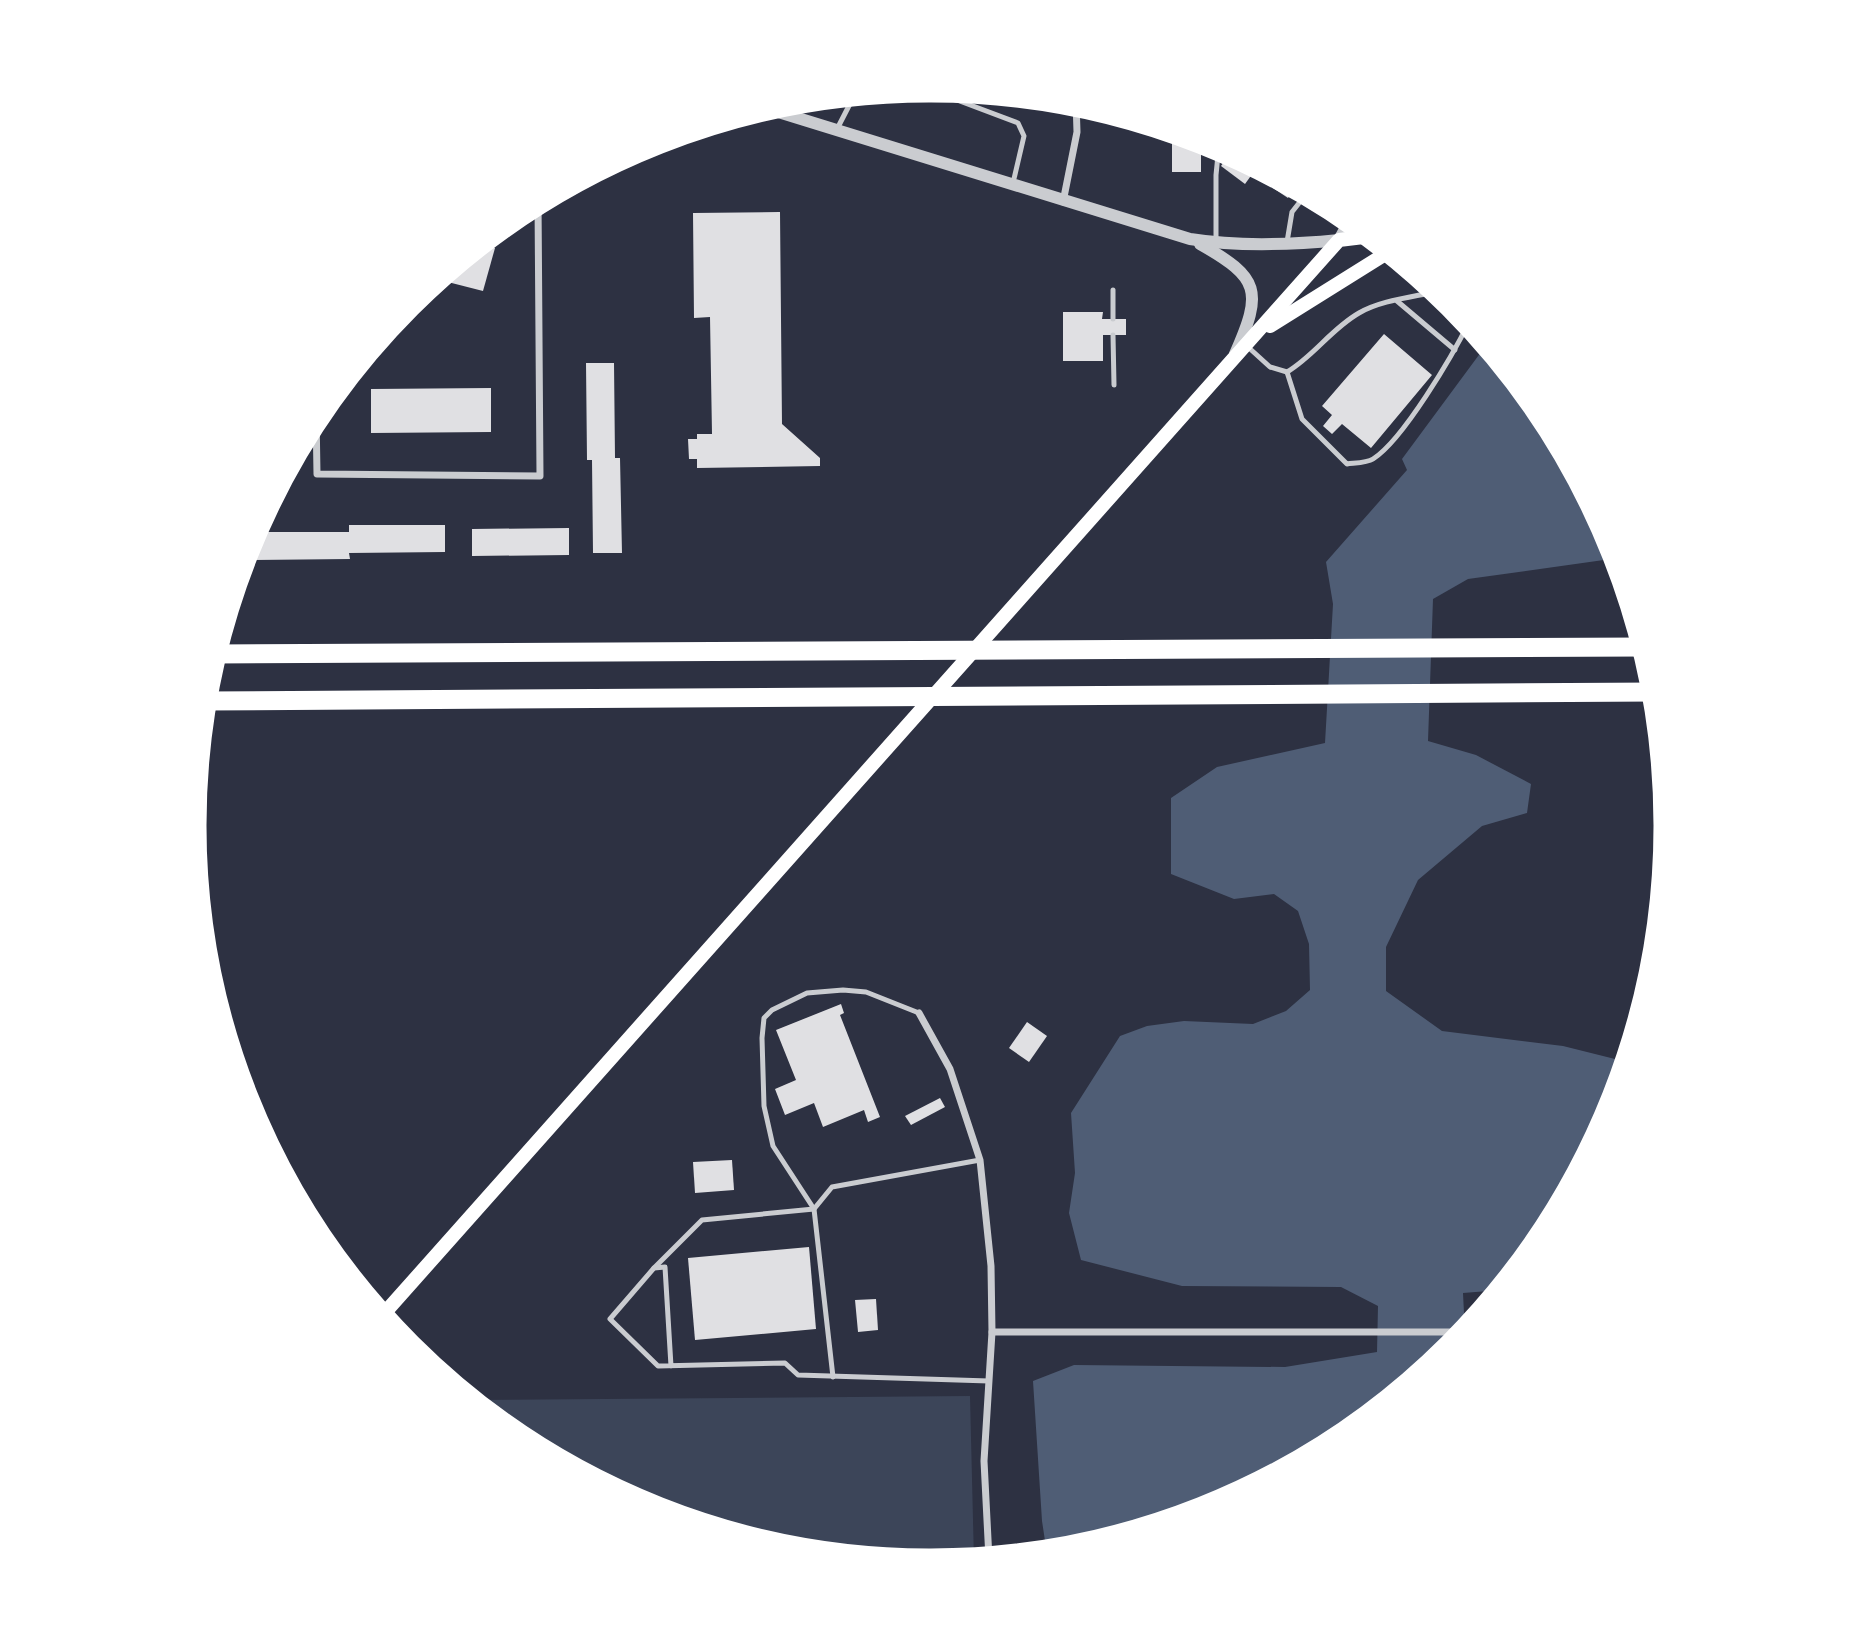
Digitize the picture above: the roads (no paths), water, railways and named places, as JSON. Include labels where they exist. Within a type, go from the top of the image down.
[{"type":"highway","points":[[223,654],[1635,647]]},
{"type":"highway","points":[[213,701],[1645,692]]},
{"type":"main road","points":[[387,1310],[746,910],[1339,240],[1358,238]]},
{"type":"main road","points":[[1256,334],[1382,256]]},
{"type":"street","points":[[782,113],[1013,187],[1190,239],[1216,243],[1286,245],[1339,240],[1345,229]]},
{"type":"street","points":[[1063,202],[1077,132],[1076,113]]},
{"type":"street","points":[[316,435],[317,474],[540,476],[538,213]]},
{"type":"street","points":[[1190,239],[1231,262],[1245,276],[1254,298],[1251,318],[1232,361]]},
{"type":"street","points":[[919,1013],[950,1069],[980,1160],[990,1266],[992,1332],[984,1461],[989,1550]]},
{"type":"street","points":[[992,1332],[1452,1332]]},
{"type":"lane","points":[[950,99],[1005,116],[1018,123],[1024,136],[1013,187]]},
{"type":"lane","points":[[836,131],[851,103]]},
{"type":"lane","points":[[1216,243],[1218,157]]},
{"type":"lane","points":[[1286,245],[1292,212],[1301,200]]},
{"type":"lane","points":[[1113,290],[1113,319]]},
{"type":"lane","points":[[1287,373],[1302,363],[1330,334],[1361,312],[1426,294]]},
{"type":"lane","points":[[1397,301],[1455,350]]},
{"type":"lane","points":[[1287,373],[1302,419],[1347,464],[1372,460],[1406,423],[1464,332]]},
{"type":"lane","points":[[1113,335],[1114,385]]},
{"type":"lane","points":[[1246,346],[1270,367],[1287,373]]},
{"type":"lane","points":[[834,1377],[814,1209],[773,1146],[764,1106],[762,1038],[765,1018],[772,1010],[807,993],[843,990],[866,992],[919,1013]]},
{"type":"lane","points":[[980,1160],[832,1187],[814,1209],[702,1220],[654,1268],[610,1319],[658,1366],[785,1363],[798,1375],[989,1381]]},
{"type":"lane","points":[[654,1268],[665,1267],[671,1366]]}]
